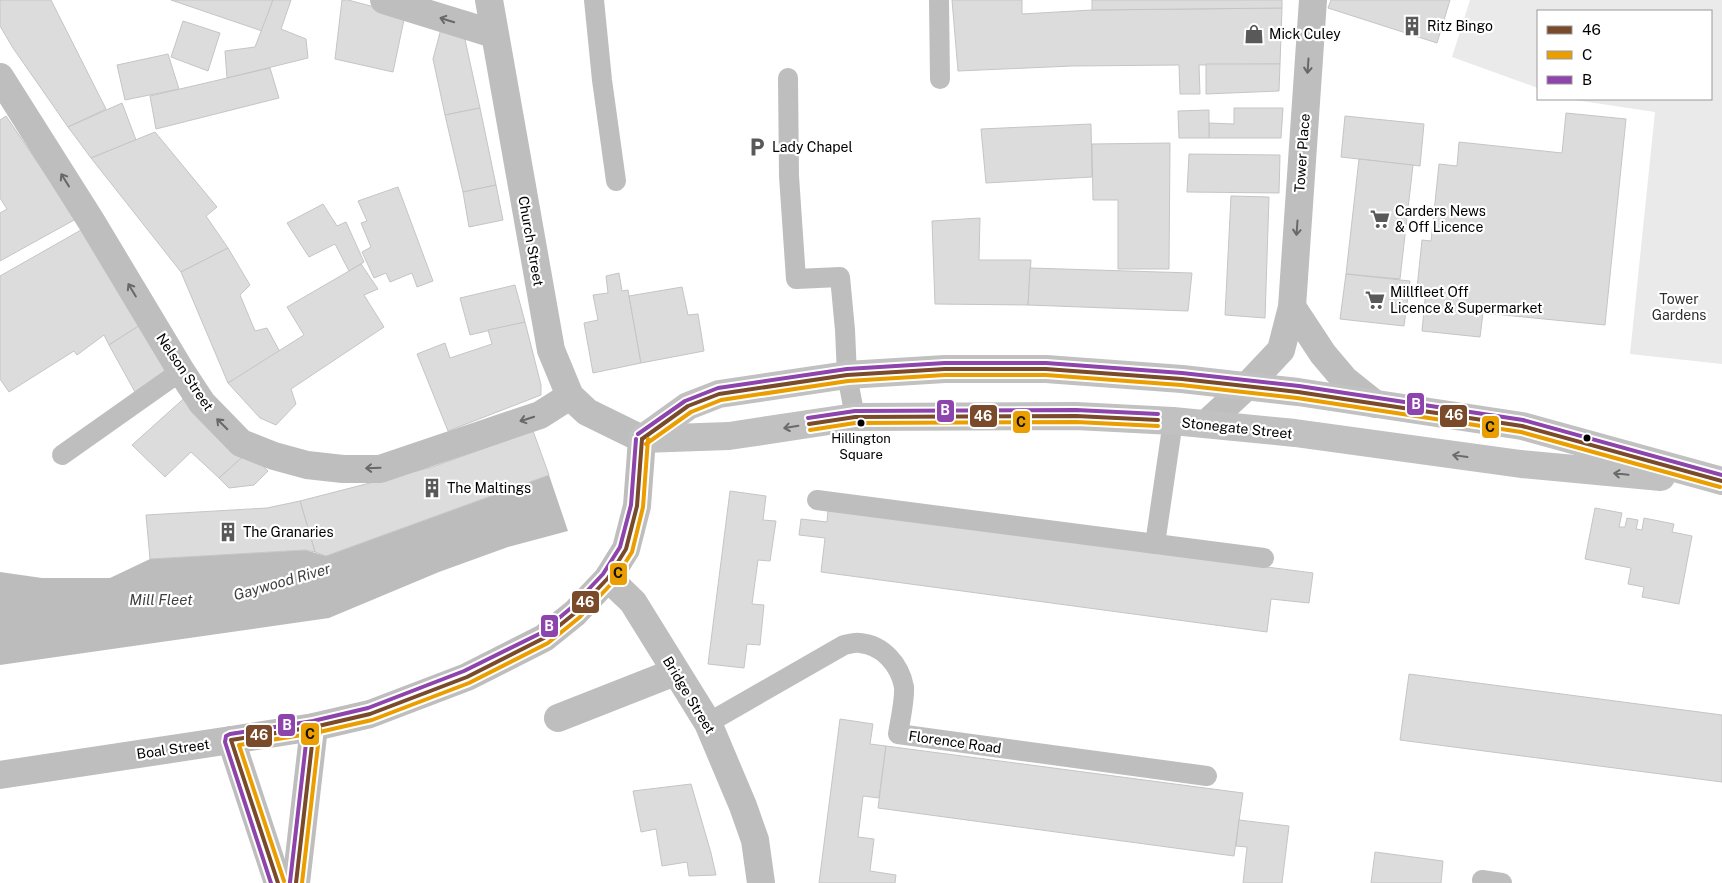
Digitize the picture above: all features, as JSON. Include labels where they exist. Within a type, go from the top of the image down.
[{"type":"street","points":[[384,0],[494,34]]},
{"type":"street","name":"Church Street","points":[[489,0],[551,350],[570,396],[587,412],[642,439]]},
{"type":"street","name":"Tower Place","points":[[1206,424],[1247,386],[1281,350],[1292,306],[1312,0]]},
{"type":"street","name":"Nelson Street","points":[[0,77],[91,221],[202,403],[241,443],[274,456],[308,465],[343,469],[380,469],[540,415],[570,396]]},
{"type":"street","points":[[1292,306],[1323,354],[1345,380],[1375,404]]},
{"type":"street","points":[[642,439],[688,406],[719,394],[847,375],[945,369],[1046,369],[1182,379],[1298,392],[1522,426],[1722,482]]},
{"type":"street","name":"Stonegate Street","points":[[642,439],[729,436],[855,417],[1076,416],[1173,421],[1295,433],[1521,464],[1722,482]]},
{"type":"street","name":"Boal Street","points":[[0,775],[314,727],[370,714],[467,677],[544,638],[575,613],[608,578],[626,549],[636,506],[642,439]]},
{"type":"street","name":"Bridge Street","points":[[608,578],[632,602],[708,723],[743,806],[755,840],[761,883]]},
{"type":"street","points":[[558,718],[675,672]]},
{"type":"street","points":[[296,883],[314,727]]},
{"type":"street","points":[[231,740],[278,883]]},
{"type":"lane","points":[[594,0],[602,80],[616,181]]},
{"type":"lane","points":[[939,0],[940,79]]},
{"type":"lane","points":[[788,78],[789,176],[796,279],[840,277],[847,375],[855,417]]},
{"type":"lane","points":[[62,455],[181,371]]},
{"type":"lane","points":[[1155,544],[1173,421]]},
{"type":"lane","points":[[817,500],[1264,558]]},
{"type":"lane","name":"Florence Road","points":[[708,723],[844,645],[859,642],[874,646],[886,654],[899,669],[904,689],[898,734],[1207,776]]},
{"type":"lane","points":[[1482,880],[1502,883]]},
{"type":"green space","name":"Tower Gardens","points":[[1470,0],[1722,0],[1722,364],[1630,354],[1655,112],[1575,100],[1712,100],[1712,10],[1537,10],[1537,88],[1452,57]]},
{"type":"water","name":"Mill Fleet","points":[[549,475],[568,531],[508,547],[439,572],[329,618],[0,665],[0,572],[42,578],[110,578],[150,559],[305,550],[326,556]]},
{"type":"building","points":[[0,0],[51,0],[106,109],[68,127],[13,48],[0,26]]},
{"type":"building","points":[[171,0],[273,0],[262,31]]},
{"type":"building","points":[[273,0],[291,0],[281,29],[306,39],[308,58],[227,78],[225,51],[255,47]]},
{"type":"building","points":[[342,0],[405,15],[393,72],[335,59]]},
{"type":"building","points":[[952,0],[1022,0],[1022,14],[1092,10],[1282,8],[1280,64],[1199,65],[1200,94],[1180,94],[1179,65],[1072,66],[958,71]]},
{"type":"building","points":[[1092,0],[1282,0],[1282,8],[1092,10]]},
{"type":"building","name":"Ritz Bingo","points":[[1331,0],[1450,0],[1437,43],[1328,8]]},
{"type":"building","points":[[183,21],[220,33],[208,71],[171,57]]},
{"type":"building","points":[[442,25],[464,35],[480,108],[445,115],[433,59]]},
{"type":"building","points":[[168,54],[179,89],[125,100],[117,65]]},
{"type":"building","points":[[1206,64],[1280,64],[1279,91],[1206,94]]},
{"type":"building","points":[[270,68],[279,98],[156,129],[150,96]]},
{"type":"building","points":[[122,103],[136,140],[91,158],[68,127]]},
{"type":"building","points":[[480,108],[496,185],[463,192],[445,115]]},
{"type":"building","points":[[1234,108],[1283,108],[1281,138],[1209,138],[1209,123],[1234,124]]},
{"type":"building","points":[[1209,110],[1209,138],[1179,138],[1178,111]]},
{"type":"building","points":[[1566,113],[1626,119],[1605,325],[1483,313],[1480,337],[1422,331],[1426,289],[1417,288],[1422,240],[1431,241],[1439,164],[1457,166],[1459,142],[1562,153]]},
{"type":"building","points":[[6,116],[76,219],[0,261],[0,213],[7,209],[0,198],[0,120]]},
{"type":"building","points":[[1345,116],[1424,124],[1420,166],[1341,157]]},
{"type":"building","points":[[1091,124],[1092,177],[986,183],[981,129]]},
{"type":"building","points":[[155,132],[217,207],[206,216],[228,248],[181,272],[91,158]]},
{"type":"building","points":[[1170,143],[1169,269],[1118,269],[1118,200],[1093,200],[1092,144]]},
{"type":"building","points":[[1189,154],[1280,155],[1279,193],[1187,192]]},
{"type":"building","name":"Carders News & Off Licence","points":[[1359,159],[1413,165],[1400,279],[1346,274]]},
{"type":"building","points":[[496,185],[503,220],[469,227],[463,192]]},
{"type":"building","points":[[398,187],[433,281],[417,287],[412,273],[390,282],[386,273],[374,278],[362,252],[371,247],[361,223],[367,221],[358,201]]},
{"type":"building","points":[[1231,196],[1269,197],[1265,318],[1225,315]]},
{"type":"building","points":[[323,204],[337,226],[346,222],[364,262],[349,271],[335,244],[309,257],[287,223]]},
{"type":"building","points":[[980,218],[979,260],[1031,260],[1028,305],[935,304],[932,221]]},
{"type":"building","points":[[88,226],[148,320],[109,345],[104,335],[77,355],[74,351],[9,392],[0,379],[0,276]]},
{"type":"building","points":[[228,248],[250,285],[240,295],[255,331],[267,328],[280,352],[228,383],[181,272]]},
{"type":"building","points":[[361,264],[378,289],[364,295],[384,327],[291,389],[296,404],[276,425],[260,418],[228,383],[304,335],[287,307]]},
{"type":"building","points":[[1030,268],[1192,273],[1188,311],[1028,305]]},
{"type":"building","points":[[619,273],[622,291],[628,290],[641,363],[593,373],[584,323],[598,320],[593,295],[608,293],[606,276]]},
{"type":"building","name":"Millfleet Off Licence & Supermarket","points":[[1346,274],[1410,281],[1404,326],[1340,319]]},
{"type":"building","points":[[515,285],[525,322],[470,335],[460,298]]},
{"type":"building","points":[[682,287],[688,315],[698,314],[704,351],[641,363],[629,296]]},
{"type":"building","points":[[525,322],[541,385],[541,395],[448,431],[417,354],[445,343],[450,358],[492,344],[488,330]]},
{"type":"building","points":[[140,325],[166,371],[135,392],[109,345]]},
{"type":"building","points":[[190,393],[248,452],[219,478],[191,452],[165,477],[132,445]]},
{"type":"building","name":"The Maltings","points":[[533,431],[549,475],[326,556],[315,552],[300,501],[432,467]]},
{"type":"building","points":[[248,452],[268,471],[254,485],[229,488],[219,478]]},
{"type":"building","points":[[730,491],[766,496],[763,520],[776,521],[770,561],[758,560],[752,604],[764,605],[760,645],[747,644],[744,668],[708,664]]},
{"type":"building","name":"The Granaries","points":[[300,501],[315,552],[305,550],[150,559],[146,515],[267,508]]},
{"type":"building","points":[[1595,508],[1622,513],[1619,527],[1625,527],[1627,518],[1638,520],[1636,529],[1642,530],[1644,518],[1674,524],[1672,532],[1692,536],[1679,604],[1642,597],[1644,587],[1628,584],[1631,568],[1585,559]]},
{"type":"building","points":[[828,510],[1313,573],[1309,603],[1271,599],[1267,632],[821,572],[825,538],[799,535],[801,519],[827,522]]},
{"type":"building","points":[[1409,674],[1722,715],[1722,782],[1400,740]]},
{"type":"building","points":[[840,719],[873,724],[870,744],[886,746],[879,798],[863,796],[858,837],[874,839],[870,871],[896,875],[895,883],[819,883]]},
{"type":"building","points":[[886,746],[1243,793],[1234,856],[878,808]]},
{"type":"building","points":[[691,784],[716,875],[689,876],[687,862],[662,866],[656,829],[641,832],[633,791]]},
{"type":"building","points":[[1239,820],[1289,826],[1282,883],[1243,883],[1247,847],[1236,846]]},
{"type":"building","points":[[1375,852],[1443,861],[1441,883],[1371,883]]},
{"type":"transit line","name":"B","points":[[638,434],[685,401],[718,388],[847,369],[945,363],[1046,363],[1182,373],[1299,386],[1523,420],[1722,475]]},
{"type":"transit line","name":"46","points":[[642,439],[688,406],[719,394],[847,375],[945,369],[1046,369],[1182,379],[1298,392],[1522,426],[1722,481]]},
{"type":"transit line","name":"C","points":[[646,444],[691,412],[721,400],[848,381],[945,375],[1046,375],[1181,385],[1297,398],[1521,432],[1720,487]]},
{"type":"transit line","name":"B","points":[[808,418],[855,411],[1076,410],[1158,414]]},
{"type":"transit line","name":"46","points":[[809,424],[855,417],[1076,416],[1158,420]]},
{"type":"transit line","name":"C","points":[[810,430],[855,423],[1076,422],[1158,426]]},
{"type":"transit line","name":"B","points":[[271,883],[225,742],[226,736],[313,721],[368,708],[464,671],[541,633],[571,608],[603,574],[620,547],[631,505],[636,439]]},
{"type":"transit line","name":"46","points":[[278,883],[231,740],[314,727],[370,714],[467,677],[544,638],[575,613],[608,578],[626,549],[637,506],[642,439]]},
{"type":"transit line","name":"C","points":[[284,881],[239,745],[315,733],[372,720],[469,683],[548,643],[580,617],[613,582],[632,552],[643,507],[648,439]]},
{"type":"transit line","name":"B","points":[[290,882],[308,726]]},
{"type":"transit line","name":"46","points":[[296,883],[314,727]]},
{"type":"transit line","name":"C","points":[[302,883],[320,728]]},
{"type":"place","name":"Ritz Bingo","points":[[1412,26]]},
{"type":"place","name":"Mick Culey","points":[[1254,34]]},
{"type":"place","name":"Lady Chapel","points":[[757,147]]},
{"type":"place","name":"Carders News & Off Licence","points":[[1380,219]]},
{"type":"place","name":"Millfleet Off Licence & Supermarket","points":[[1375,300]]},
{"type":"place","name":"Hillington Square","points":[[861,423]]},
{"type":"place","name":"The Maltings","points":[[432,488]]},
{"type":"place","name":"The Granaries","points":[[228,532]]},
{"type":"water label","name":"Gaywood River","points":[[282,582]]}]
